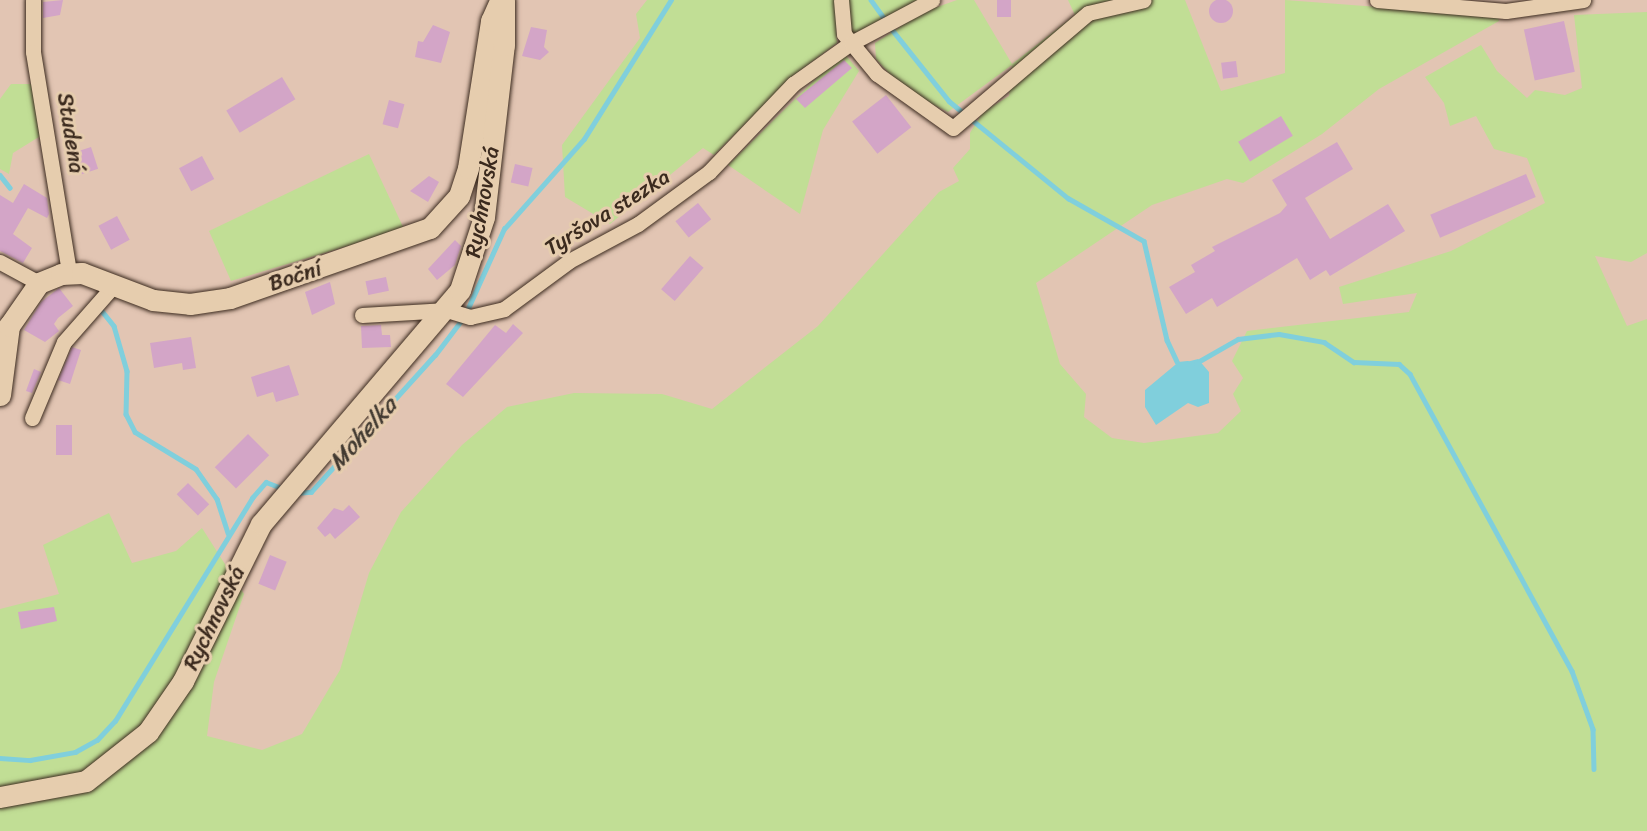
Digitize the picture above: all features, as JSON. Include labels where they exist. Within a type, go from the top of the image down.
[{"type":"street","name":"Studená","points":[[33,0],[33,52],[69,273]]},
{"type":"street","name":"Boční","points":[[69,273],[114,285],[153,300],[189,304],[230,297],[430,228],[459,196],[491,21],[502,0]]},
{"type":"street","name":"Rychnovská","points":[[0,797],[86,781],[148,732],[183,681],[279,501],[294,482],[458,313],[479,244],[504,45],[502,0]]},
{"type":"street","points":[[841,0],[840,26],[851,43],[903,97],[953,128],[1088,13],[1144,0]]},
{"type":"street","name":"Tyršova stezka","points":[[362,315],[458,313],[504,309],[570,261],[638,224],[709,172],[793,84],[851,43],[932,0]]},
{"type":"street","points":[[1377,0],[1506,11],[1583,0]]},
{"type":"street","points":[[0,261],[39,283]]},
{"type":"street","points":[[0,395],[9,326],[39,283],[69,273]]},
{"type":"street","points":[[32,418],[64,342],[114,285]]},
{"type":"green space","points":[[647,0],[835,0],[837,43],[793,76],[714,155],[703,148],[610,224],[565,197],[562,145],[640,38],[636,14]]},
{"type":"green space","points":[[849,0],[918,0],[854,36],[845,18]]},
{"type":"green space","points":[[957,0],[974,0],[1012,64],[1075,15],[1068,0],[1185,0],[1221,91],[1285,73],[1285,0],[1498,16],[1499,21],[1379,89],[1322,134],[1243,183],[1227,179],[1152,205],[1036,283],[1060,364],[1086,394],[1084,417],[1112,438],[1144,443],[1218,433],[1241,411],[1233,394],[1243,378],[1232,361],[1247,331],[1409,312],[1417,293],[1343,304],[1339,287],[1451,251],[1545,203],[1527,158],[1494,149],[1476,116],[1450,126],[1444,103],[1425,77],[1481,45],[1497,71],[1527,98],[1535,90],[1565,95],[1582,88],[1574,15],[1647,12],[1647,253],[1631,262],[1595,256],[1627,326],[1647,319],[1647,831],[0,831],[0,609],[59,594],[43,545],[109,513],[132,563],[176,551],[202,528],[244,594],[214,682],[207,736],[262,750],[302,734],[340,670],[369,573],[401,512],[462,445],[507,407],[574,393],[662,394],[712,409],[818,326],[939,192],[959,181],[953,168],[970,149],[970,133],[983,112],[1009,96],[1012,65],[948,112],[904,90],[876,59],[875,43],[923,12]]},
{"type":"green space","points":[[843,52],[859,71],[823,130],[800,214],[728,165]]},
{"type":"green space","points":[[11,84],[33,84],[42,135],[13,153],[9,174],[0,169],[0,99]]},
{"type":"green space","points":[[369,154],[404,229],[231,281],[209,231]]},
{"type":"water","points":[[1198,359],[1209,372],[1209,403],[1198,407],[1188,403],[1156,425],[1145,407],[1145,390],[1175,365]]},
{"type":"building","points":[[1221,-1],[1229,3],[1233,11],[1229,19],[1221,23],[1213,19],[1209,11],[1213,3]]},
{"type":"building","points":[[63,0],[60,15],[43,18],[43,2]]},
{"type":"building","points":[[997,0],[1011,0],[1011,17],[997,17]]},
{"type":"building","points":[[1564,21],[1575,72],[1535,80],[1524,30]]},
{"type":"building","points":[[433,25],[450,32],[441,63],[415,57],[418,41],[423,42]]},
{"type":"building","points":[[531,27],[547,30],[544,47],[549,52],[540,60],[522,56]]},
{"type":"building","points":[[844,60],[852,68],[805,108],[796,99]]},
{"type":"building","points":[[1236,61],[1238,77],[1223,79],[1221,63]]},
{"type":"building","points":[[282,77],[295,99],[240,133],[226,110]]},
{"type":"building","points":[[886,95],[911,127],[877,154],[852,121]]},
{"type":"building","points":[[389,100],[404,104],[398,128],[383,124]]},
{"type":"building","points":[[1281,116],[1293,136],[1250,161],[1238,142]]},
{"type":"building","points":[[1337,142],[1353,169],[1305,198],[1330,239],[1388,204],[1405,231],[1330,276],[1326,270],[1310,280],[1297,258],[1217,307],[1212,298],[1186,314],[1169,287],[1195,272],[1191,265],[1215,251],[1212,247],[1280,213],[1287,205],[1272,180]]},
{"type":"building","points":[[91,147],[98,169],[82,174],[75,152]]},
{"type":"building","points":[[202,156],[214,179],[191,191],[179,168]]},
{"type":"building","points":[[515,164],[533,168],[528,187],[511,183]]},
{"type":"building","points":[[1526,174],[1536,197],[1440,238],[1430,215]]},
{"type":"building","points":[[429,176],[439,182],[428,202],[410,191]]},
{"type":"building","points":[[24,184],[47,198],[49,214],[47,218],[28,208],[13,234],[32,248],[23,263],[0,251],[0,195],[13,203]]},
{"type":"building","points":[[698,203],[711,219],[689,238],[675,221]]},
{"type":"building","points":[[117,216],[130,240],[111,250],[98,226]]},
{"type":"building","points":[[455,240],[461,246],[455,265],[437,280],[428,269]]},
{"type":"building","points":[[690,256],[704,268],[675,301],[661,289]]},
{"type":"building","points":[[386,277],[389,291],[368,295],[365,281]]},
{"type":"building","points":[[330,282],[335,304],[312,315],[305,292]]},
{"type":"building","points":[[59,288],[73,306],[58,318],[54,324],[59,331],[45,342],[24,330],[41,302]]},
{"type":"building","points":[[513,324],[523,333],[463,397],[446,384],[495,325],[506,333]]},
{"type":"building","points":[[381,325],[382,335],[390,335],[391,347],[362,348],[361,326]]},
{"type":"building","points":[[191,337],[196,368],[183,370],[182,363],[154,368],[150,343]]},
{"type":"building","points":[[72,347],[81,350],[70,384],[58,380]]},
{"type":"building","points":[[289,365],[299,395],[276,402],[273,392],[257,397],[251,377]]},
{"type":"building","points":[[34,369],[41,372],[32,393],[26,391]]},
{"type":"building","points":[[56,425],[72,425],[72,455],[56,455]]},
{"type":"building","points":[[248,434],[269,455],[236,488],[215,467]]},
{"type":"building","points":[[188,483],[209,504],[198,516],[177,494]]},
{"type":"building","points":[[349,505],[360,517],[335,539],[330,533],[325,537],[317,528],[334,508],[343,511]]},
{"type":"building","points":[[270,555],[287,562],[275,590],[258,584]]},
{"type":"building","points":[[54,607],[57,621],[21,629],[18,612]]},
{"type":"waterway","name":"Mohelka","points":[[295,493],[311,492],[435,355],[464,317],[504,229],[584,139],[671,0]]},
{"type":"waterway","points":[[871,0],[885,19]]},
{"type":"waterway","points":[[890,27],[949,101],[1068,198],[1144,241],[1167,340],[1178,364],[1187,363]]},
{"type":"waterway","points":[[0,175],[10,188]]},
{"type":"waterway","points":[[102,311],[114,326],[127,371],[126,414],[135,432],[196,469],[217,499],[228,533]]},
{"type":"waterway","points":[[1196,363],[1238,339],[1279,334],[1324,342],[1354,362],[1399,364],[1410,374],[1572,671],[1593,729],[1594,769]]},
{"type":"waterway","name":"Mohelka","points":[[0,758],[30,760],[75,752],[97,740],[115,721],[252,498],[266,482],[284,489]]}]
